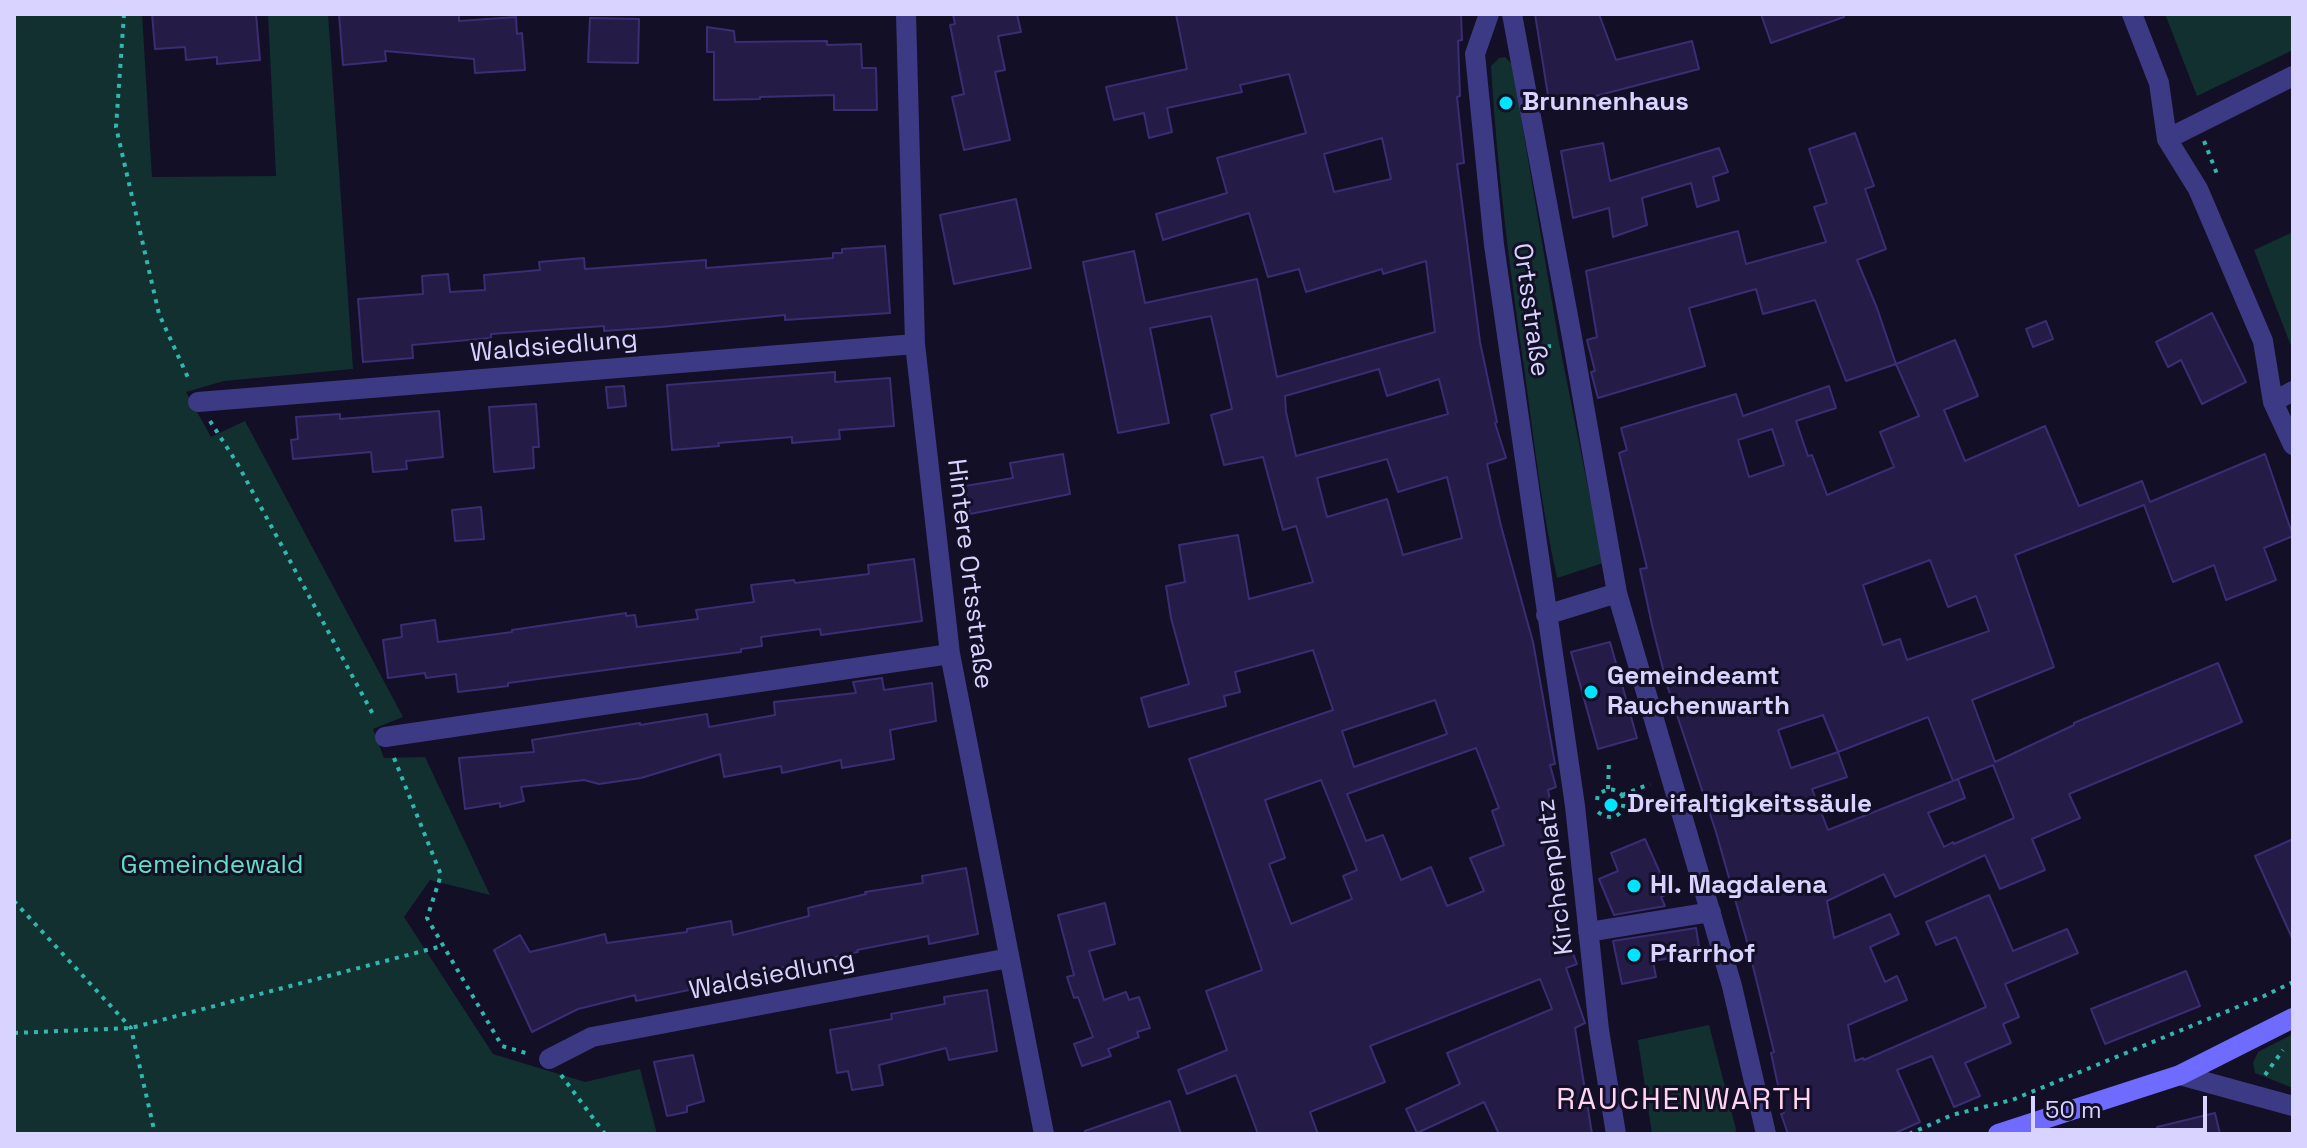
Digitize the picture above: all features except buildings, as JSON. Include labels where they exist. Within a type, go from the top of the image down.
[{"type":"main road","points":[[1998,1134],[2180,1075],[2293,1018]]},
{"type":"street","name":"Hintere Ortsstraße","points":[[906,14],[915,344],[950,654],[1044,1134]]},
{"type":"street","name":"Ortsstraße","points":[[1489,14],[1475,54],[1494,245],[1546,615]]},
{"type":"street","name":"Ortsstraße","points":[[1512,14],[1617,593]]},
{"type":"street","points":[[2132,14],[2159,83],[2167,139],[2198,189],[2263,341],[2273,402],[2293,445]]},
{"type":"street","points":[[2167,139],[2293,76]]},
{"type":"street","name":"Waldsiedlung","points":[[198,402],[915,344]]},
{"type":"street","points":[[2273,402],[2293,391]]},
{"type":"street","points":[[1546,615],[1617,593],[1732,986],[1766,1134]]},
{"type":"street","name":"Kirchenplatz","points":[[1546,615],[1575,806],[1599,1030],[1616,1134]]},
{"type":"street","points":[[385,737],[950,654]]},
{"type":"street","points":[[1588,932],[1711,912]]},
{"type":"street","name":"Waldsiedlung","points":[[549,1059],[592,1037],[1009,958]]},
{"type":"street","points":[[2180,1075],[2293,1106]]},
{"type":"path","points":[[1509,352],[1573,343]]},
{"type":"path","points":[[385,737],[441,875],[427,918],[442,946],[502,1046],[549,1059],[605,1134]]},
{"type":"path","points":[[1608,789],[1609,759]]},
{"type":"path","points":[[1622,795],[1672,775]]},
{"type":"path","points":[[1608,789],[1622,795],[1625,803],[1622,812],[1607,818],[1599,813],[1595,805],[1598,794],[1608,789]]},
{"type":"path","points":[[14,901],[131,1028],[155,1134]]},
{"type":"path","points":[[14,1033],[131,1028],[442,946]]},
{"type":"path","points":[[1909,1134],[1952,1115],[2012,1100],[2293,982]]},
{"type":"path","points":[[2252,1094],[2282,1050],[2293,1043]]},
{"type":"green space","name":"Gemeindewald","points":[[14,14],[142,14],[152,177],[276,176],[268,14],[328,14],[353,369],[224,381],[186,392],[211,437],[245,421],[403,717],[373,729],[384,758],[425,757],[490,895],[430,880],[404,917],[493,1054],[585,1082],[640,1069],[657,1134],[14,1134]]},
{"type":"green space","points":[[2165,14],[2293,14],[2293,50],[2197,96]]},
{"type":"green space","points":[[1505,57],[1512,64],[1558,337],[1603,563],[1557,578],[1539,476],[1500,182],[1491,66],[1499,58]]},
{"type":"green space","points":[[2293,232],[2293,351],[2254,250]]},
{"type":"green space","points":[[1709,1025],[1735,1134],[1652,1134],[1638,1040]]},
{"type":"green space","points":[[2293,1034],[2293,1088],[2255,1073],[2253,1063],[2258,1052]]},
{"type":"place","name":"Brunnenhaus","points":[[1506,103]]},
{"type":"place","name":"Gemeindeamt Rauchenwarth","points":[[1591,692]]},
{"type":"place","name":"Dreifaltigkeitssäule","points":[[1611,805]]},
{"type":"place","name":"Hl. Magdalena","points":[[1634,886]]},
{"type":"place","name":"Pfarrhof","points":[[1634,955]]},
{"type":"district","name":"RAUCHENWARTH","points":[[1685,1101]]}]
